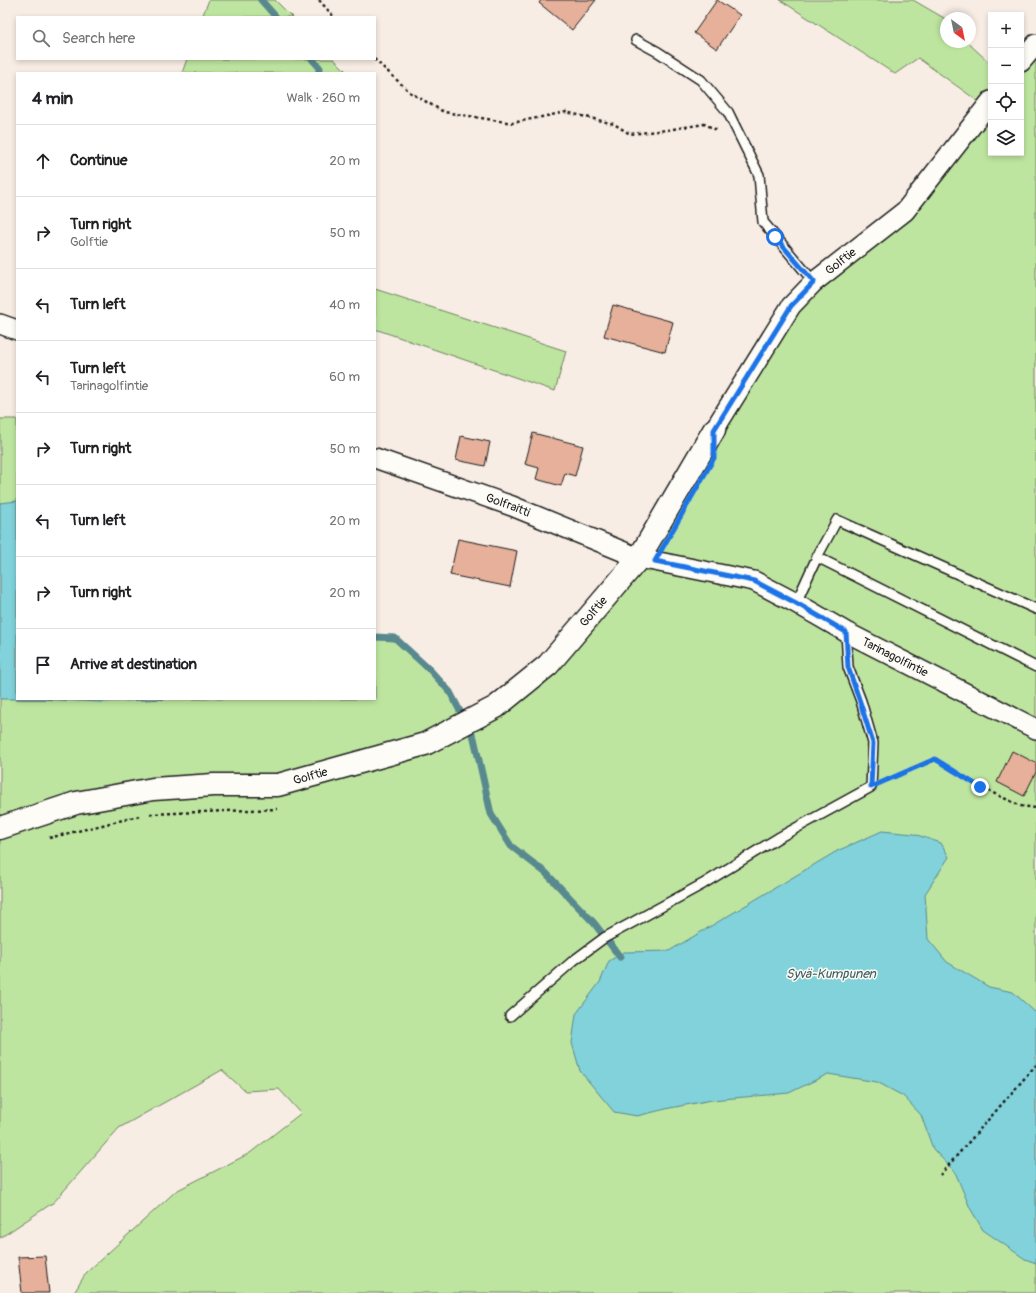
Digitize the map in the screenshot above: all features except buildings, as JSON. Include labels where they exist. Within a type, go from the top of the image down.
[{"type":"street","points":[[1024,58],[1036,44]]},
{"type":"street","name":"Golftie","points":[[0,828],[76,803],[153,789],[214,785],[278,785],[425,744],[496,707],[548,664],[639,558],[714,430],[791,306],[814,282],[905,211],[988,105]]},
{"type":"street","points":[[0,324],[16,330]]},
{"type":"street","name":"Golfraitti","points":[[376,458],[512,506],[639,558]]},
{"type":"street","name":"Tarinagolfintie","points":[[639,558],[754,581],[846,632],[1036,729]]},
{"type":"lane","points":[[636,40],[658,52],[701,80],[728,112],[759,175],[763,222],[814,282]]},
{"type":"lane","points":[[796,603],[817,557],[837,520],[1036,610]]},
{"type":"lane","points":[[817,557],[1036,667]]},
{"type":"lane","points":[[510,1016],[573,961],[604,938],[703,884],[778,838],[871,787],[873,743],[848,667],[846,632]]},
{"type":"path","points":[[318,0],[333,16]]},
{"type":"path","points":[[375,60],[411,93],[444,112],[512,123],[566,112],[614,124],[630,134],[704,124],[744,144]]},
{"type":"path","points":[[871,787],[935,759],[980,787],[1021,806],[1036,808]]},
{"type":"path","points":[[149,814],[278,809]]},
{"type":"path","points":[[42,839],[141,816]]},
{"type":"path","points":[[940,1175],[1036,1065]]},
{"type":"green space","points":[[209,0],[275,0],[291,16],[202,16]]},
{"type":"green space","points":[[780,0],[913,0],[940,16],[940,48],[974,48],[988,61],[988,156],[1024,156],[1024,58],[1036,44],[1036,1293],[74,1293],[86,1273],[176,1191],[250,1153],[301,1113],[279,1089],[245,1091],[222,1070],[119,1128],[54,1202],[0,1238],[0,419],[16,419],[16,700],[376,700],[376,637],[395,638],[430,670],[450,692],[466,723],[496,707],[639,558],[791,306],[905,211],[986,107],[918,58],[895,74]]},
{"type":"green space","points":[[187,60],[335,60],[347,72],[182,72]]},
{"type":"green space","points":[[376,289],[566,351],[555,391],[376,329]]},
{"type":"water","points":[[16,501],[16,699],[0,699],[0,503]]},
{"type":"water","points":[[60,700],[143,700],[101,702]]},
{"type":"water","name":"Syvä-Kumpunen","points":[[882,831],[914,834],[941,843],[949,857],[925,894],[928,939],[947,962],[989,987],[1013,992],[1036,1013],[1036,1263],[1025,1259],[983,1230],[970,1208],[955,1172],[933,1149],[921,1115],[903,1096],[877,1082],[828,1074],[789,1093],[712,1100],[637,1116],[614,1112],[580,1071],[572,1043],[576,1014],[600,982],[609,961],[624,952],[669,951],[837,851]]},
{"type":"waterway","points":[[261,0],[275,16]]},
{"type":"waterway","points":[[313,60],[320,68],[318,72]]},
{"type":"waterway","points":[[376,637],[395,638],[430,670],[450,692],[474,738],[491,814],[511,846],[546,873],[594,923],[620,957]]},
{"type":"route","points":[[775,237],[814,282],[791,306],[714,430],[714,458],[655,561],[754,581],[846,632],[848,667],[873,743],[871,787],[935,759],[980,787]]}]
